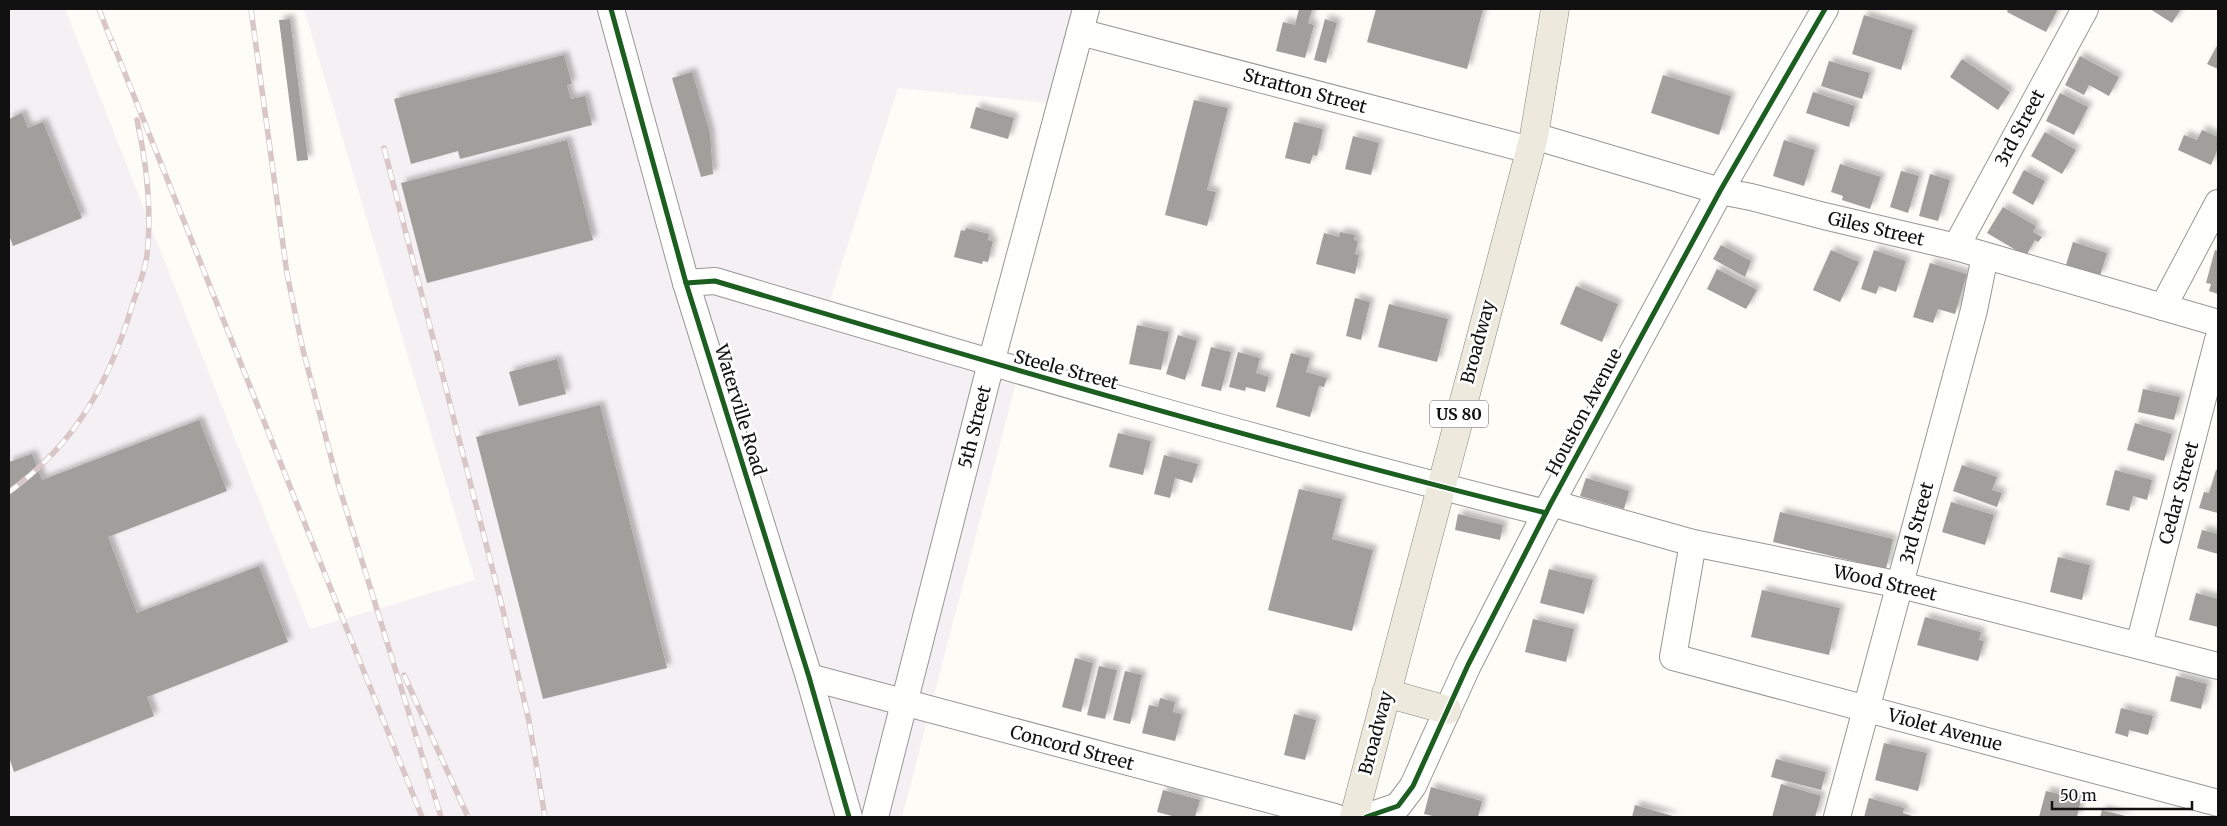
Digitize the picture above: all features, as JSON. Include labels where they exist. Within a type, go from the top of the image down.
[{"type":"main road","name":"Broadway","points":[[1354,817],[1532,143],[1555,9]]},
{"type":"main road","points":[[1386,693],[1447,710]]},
{"type":"street","name":"Waterville Road","points":[[612,9],[686,283],[809,677],[850,817]]},
{"type":"street","name":"Houston Avenue","points":[[1366,817],[1398,806],[1413,786],[1468,665],[1548,508],[1720,191],[1825,9]]},
{"type":"street","name":"3rd Street","points":[[1956,247],[2085,9]]},
{"type":"street","name":"Stratton Street","points":[[1083,20],[1532,143]]},
{"type":"street","name":"5th Street","points":[[875,817],[991,364],[1083,20]]},
{"type":"street","name":"Giles Street","points":[[1532,143],[1720,191],[1956,247],[2218,323]]},
{"type":"street","points":[[2163,308],[2218,203]]},
{"type":"street","name":"3rd Street","points":[[1836,817],[1901,585],[1974,310],[1985,256]]},
{"type":"street","name":"Steele Street","points":[[686,283],[715,281],[991,364],[1440,487]]},
{"type":"street","name":"Cedar Street","points":[[2139,645],[2218,340]]},
{"type":"street","name":"Wood Street","points":[[1440,487],[1548,508],[1693,543],[1901,585],[2218,666]]},
{"type":"street","name":"Violet Avenue","points":[[1693,543],[1673,656],[1865,710],[2218,803]]},
{"type":"street","name":"Concord Street","points":[[809,677],[1335,817]]},
{"type":"street","points":[[1397,817],[1413,786]]},
{"type":"shaded area","points":[[9,9],[65,9],[310,629],[475,580],[304,9],[1075,9],[1050,103],[898,88],[830,300],[1023,356],[902,817],[9,817]]},
{"type":"building","points":[[1299,9],[1312,10],[1308,23],[1314,25],[1305,58],[1276,51],[1283,22],[1295,25]]},
{"type":"building","points":[[1376,9],[1483,9],[1467,69],[1367,42]]},
{"type":"building","points":[[2008,9],[2058,9],[2046,32],[2007,12]]},
{"type":"building","points":[[2150,9],[2181,9],[2172,23]]},
{"type":"building","points":[[1864,15],[1913,30],[1901,70],[1852,54]]},
{"type":"building","points":[[290,19],[308,160],[297,161],[279,20]]},
{"type":"building","points":[[1325,19],[1337,23],[1326,63],[1314,60]]},
{"type":"building","points":[[2218,44],[2218,69],[2207,64]]},
{"type":"building","points":[[564,55],[572,84],[567,85],[571,99],[585,96],[592,125],[460,159],[458,151],[411,164],[394,99]]},
{"type":"building","points":[[2080,56],[2119,77],[2109,96],[2089,85],[2084,95],[2065,85]]},
{"type":"building","points":[[1962,59],[2010,92],[1998,110],[1950,77]]},
{"type":"building","points":[[1829,61],[1870,73],[1862,99],[1821,86]]},
{"type":"building","points":[[692,72],[710,133],[713,174],[701,177],[672,78]]},
{"type":"building","points":[[1663,75],[1731,96],[1719,135],[1651,113]]},
{"type":"building","points":[[1813,92],[1855,106],[1849,127],[1806,113]]},
{"type":"building","points":[[2060,93],[2088,107],[2074,135],[2046,121]]},
{"type":"building","points":[[1194,100],[1228,108],[1207,190],[1216,192],[1207,226],[1165,215]]},
{"type":"building","points":[[976,107],[1014,118],[1008,139],[970,128]]},
{"type":"building","points":[[22,113],[28,128],[43,122],[82,218],[13,246],[9,235],[9,119]]},
{"type":"building","points":[[1294,122],[1323,129],[1317,156],[1313,155],[1310,164],[1285,158]]},
{"type":"building","points":[[2202,130],[2218,137],[2218,148],[2211,165],[2178,150],[2184,135],[2197,140]]},
{"type":"building","points":[[2045,132],[2076,150],[2062,174],[2031,156]]},
{"type":"building","points":[[1353,136],[1379,143],[1371,175],[1345,169]]},
{"type":"building","points":[[567,140],[593,240],[427,283],[401,183]]},
{"type":"building","points":[[1784,140],[1815,150],[1804,186],[1773,176]]},
{"type":"building","points":[[1840,164],[1881,177],[1870,209],[1842,200],[1843,196],[1831,192]]},
{"type":"building","points":[[2024,170],[2045,181],[2033,205],[2012,193]]},
{"type":"building","points":[[1901,171],[1919,176],[1908,213],[1890,207]]},
{"type":"building","points":[[1930,174],[1950,180],[1938,221],[1919,216]]},
{"type":"building","points":[[2003,207],[2036,226],[2033,232],[2042,237],[2038,242],[2035,240],[2026,256],[1987,233]]},
{"type":"building","points":[[966,228],[989,234],[988,240],[993,241],[988,262],[983,261],[982,264],[954,257],[961,230],[965,231]]},
{"type":"building","points":[[1340,232],[1355,235],[1354,240],[1358,241],[1355,254],[1359,255],[1355,274],[1316,264],[1324,233],[1339,237]]},
{"type":"building","points":[[2073,242],[2107,253],[2100,276],[2066,265]]},
{"type":"building","points":[[1721,245],[1751,261],[1745,277],[1713,259]]},
{"type":"building","points":[[1831,250],[1859,262],[1840,302],[1813,290]]},
{"type":"building","points":[[1874,250],[1906,261],[1896,292],[1879,286],[1876,294],[1861,289]]},
{"type":"building","points":[[2215,250],[2218,251],[2218,294],[2209,291],[2211,284],[2206,283]]},
{"type":"building","points":[[1930,263],[1967,274],[1955,314],[1938,309],[1933,323],[1913,317]]},
{"type":"building","points":[[1717,269],[1757,290],[1746,309],[1707,289]]},
{"type":"building","points":[[1576,286],[1618,304],[1602,342],[1560,324]]},
{"type":"building","points":[[1355,298],[1370,302],[1361,340],[1346,336]]},
{"type":"building","points":[[1389,304],[1448,319],[1437,362],[1378,347]]},
{"type":"building","points":[[1137,325],[1169,332],[1161,370],[1129,364]]},
{"type":"building","points":[[1178,335],[1197,341],[1185,380],[1166,374]]},
{"type":"building","points":[[1211,347],[1231,352],[1221,391],[1201,386]]},
{"type":"building","points":[[1238,352],[1260,358],[1256,373],[1269,377],[1265,392],[1246,387],[1245,391],[1229,387]]},
{"type":"building","points":[[1291,353],[1310,358],[1306,372],[1327,378],[1324,387],[1319,386],[1310,417],[1276,407]]},
{"type":"building","points":[[557,359],[566,394],[519,406],[509,372]]},
{"type":"building","points":[[2143,389],[2180,397],[2174,420],[2138,412]]},
{"type":"building","points":[[600,405],[667,668],[543,699],[476,437]]},
{"type":"building","points":[[199,420],[227,491],[108,537],[137,613],[259,566],[288,642],[147,697],[154,716],[14,772],[9,757],[9,462],[32,454],[42,480]]},
{"type":"building","points":[[2135,423],[2172,434],[2164,461],[2127,450]]},
{"type":"building","points":[[1118,433],[1151,441],[1143,475],[1109,467]]},
{"type":"building","points":[[1164,455],[1198,464],[1192,483],[1175,478],[1170,498],[1154,494]]},
{"type":"building","points":[[1962,465],[1997,477],[1992,490],[2002,493],[1997,507],[1953,491]]},
{"type":"building","points":[[2115,470],[2152,480],[2147,500],[2133,496],[2129,511],[2106,505]]},
{"type":"building","points":[[2216,470],[2218,471],[2218,513],[2199,508],[2204,492],[2209,493]]},
{"type":"building","points":[[1586,478],[1629,491],[1624,509],[1580,496]]},
{"type":"building","points":[[1299,489],[1342,499],[1332,539],[1373,550],[1352,631],[1268,610]]},
{"type":"building","points":[[1951,502],[1994,515],[1985,545],[1942,532]]},
{"type":"building","points":[[1780,512],[1893,539],[1886,569],[1773,542]]},
{"type":"building","points":[[1458,514],[1503,525],[1500,540],[1455,530]]},
{"type":"building","points":[[2202,530],[2218,534],[2218,554],[2197,548]]},
{"type":"building","points":[[2058,557],[2090,565],[2082,600],[2050,592]]},
{"type":"building","points":[[1549,569],[1593,580],[1584,614],[1540,603]]},
{"type":"building","points":[[1762,590],[1840,608],[1829,655],[1751,637]]},
{"type":"building","points":[[2196,593],[2218,599],[2218,627],[2189,620]]},
{"type":"building","points":[[1925,617],[1981,632],[1979,640],[1984,641],[1978,661],[1917,645]]},
{"type":"building","points":[[1533,619],[1574,629],[1566,662],[1525,652]]},
{"type":"building","points":[[1075,658],[1093,663],[1081,712],[1062,707]]},
{"type":"building","points":[[1099,666],[1117,670],[1105,719],[1087,715]]},
{"type":"building","points":[[1125,671],[1142,675],[1130,724],[1113,720]]},
{"type":"building","points":[[2176,676],[2207,684],[2201,709],[2170,701]]},
{"type":"building","points":[[1160,698],[1175,702],[1173,712],[1182,714],[1175,741],[1142,733],[1149,705],[1158,707]]},
{"type":"building","points":[[2121,708],[2153,716],[2148,735],[2129,730],[2128,737],[2115,733]]},
{"type":"building","points":[[1294,714],[1316,720],[1305,760],[1284,755]]},
{"type":"building","points":[[1884,743],[1927,753],[1918,791],[1875,780]]},
{"type":"building","points":[[1776,759],[1826,772],[1821,790],[1771,777]]},
{"type":"building","points":[[1781,784],[1821,796],[1815,817],[1772,817]]},
{"type":"building","points":[[1431,787],[1482,801],[1478,817],[1437,817],[1424,814]]},
{"type":"building","points":[[1163,790],[1200,800],[1195,817],[1176,817],[1157,812]]},
{"type":"building","points":[[2046,791],[2081,799],[2077,817],[2039,817]]},
{"type":"building","points":[[1869,798],[1904,808],[1903,813],[1915,817],[1864,817]]},
{"type":"building","points":[[1635,805],[1676,817],[1632,817]]},
{"type":"building","points":[[2102,810],[2129,817],[2100,817]]},
{"type":"railway","points":[[99,9],[114,48]]},
{"type":"railway","points":[[251,9],[287,274],[303,350],[337,480],[441,817]]},
{"type":"railway","points":[[112,41],[422,817]]},
{"type":"railway","points":[[9,492],[54,453],[88,409],[101,385],[124,332],[145,267],[147,255],[148,188],[137,120]]},
{"type":"railway","points":[[384,148],[501,602],[529,721],[545,817]]},
{"type":"railway","points":[[404,675],[468,817]]},
{"type":"cycle path","points":[[611,9],[686,283],[809,677],[849,817]]},
{"type":"cycle path","points":[[1366,817],[1398,806],[1413,786],[1468,665],[1551,503],[1720,191],[1825,9]]},
{"type":"cycle path","points":[[686,283],[715,281],[1129,402],[1441,487],[1546,513]]}]
